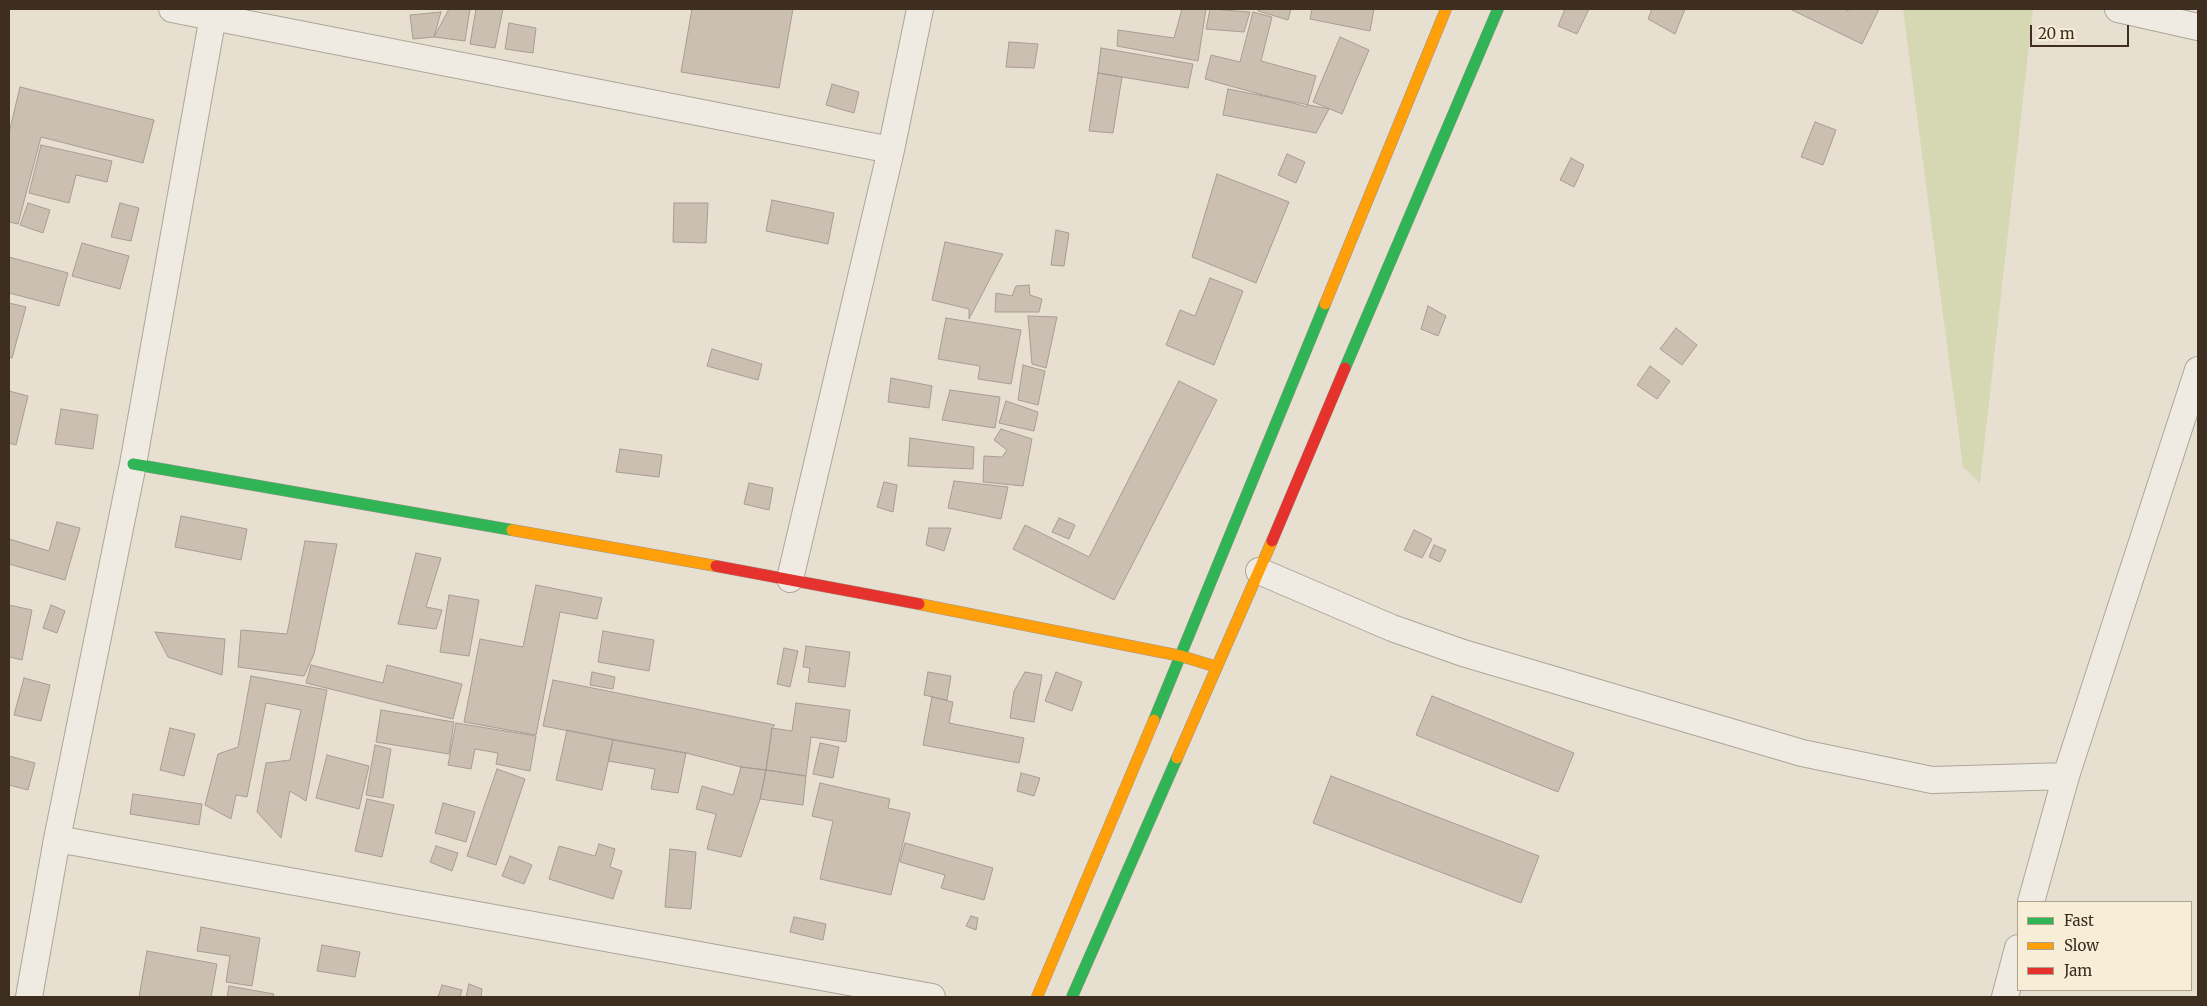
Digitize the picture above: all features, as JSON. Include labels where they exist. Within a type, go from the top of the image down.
[{"type":"street","points":[[172,9],[891,150]]},
{"type":"street","points":[[790,580],[891,150],[920,9]]},
{"type":"street","points":[[1036,997],[1181,656],[1446,9]]},
{"type":"street","points":[[1072,997],[1259,571],[1498,9]]},
{"type":"street","points":[[2118,9],[2198,27]]},
{"type":"street","points":[[29,997],[56,839],[133,464],[213,16]]},
{"type":"street","points":[[2031,901],[2066,776],[2198,370]]},
{"type":"street","points":[[133,464],[790,580],[1181,656],[1217,667]]},
{"type":"street","points":[[1259,571],[1392,628],[1463,653],[1802,753],[1932,780],[2066,776]]},
{"type":"street","points":[[56,839],[932,997]]},
{"type":"street","points":[[2005,997],[2017,952]]},
{"type":"green space","points":[[1903,9],[2033,9],[1980,483],[1963,467]]},
{"type":"building","points":[[449,9],[470,9],[465,41],[434,37]]},
{"type":"building","points":[[476,9],[503,9],[495,48],[470,44]]},
{"type":"building","points":[[692,9],[793,9],[779,88],[681,72]]},
{"type":"building","points":[[1182,9],[1206,9],[1198,61],[1117,46],[1118,30],[1174,38]]},
{"type":"building","points":[[1210,9],[1250,12],[1244,32],[1206,29]]},
{"type":"building","points":[[1259,9],[1291,9],[1288,20],[1258,11]]},
{"type":"building","points":[[1312,9],[1374,9],[1370,31],[1310,19]]},
{"type":"building","points":[[1565,9],[1589,9],[1577,34],[1558,26]]},
{"type":"building","points":[[1652,9],[1685,9],[1675,34],[1648,19]]},
{"type":"building","points":[[1790,9],[1845,9],[1848,11],[1849,9],[1879,9],[1862,44]]},
{"type":"building","points":[[441,12],[434,37],[413,39],[410,15]]},
{"type":"building","points":[[1253,12],[1272,17],[1261,61],[1316,76],[1307,107],[1205,79],[1211,55],[1240,62]]},
{"type":"building","points":[[509,23],[536,28],[533,53],[505,49]]},
{"type":"building","points":[[1340,37],[1369,50],[1342,114],[1313,102]]},
{"type":"building","points":[[1009,42],[1038,44],[1034,68],[1006,67]]},
{"type":"building","points":[[1101,48],[1193,64],[1188,88],[1098,73]]},
{"type":"building","points":[[1098,73],[1122,77],[1113,133],[1089,131]]},
{"type":"building","points":[[832,84],[859,92],[854,113],[826,105]]},
{"type":"building","points":[[20,87],[154,120],[143,163],[41,137],[18,224],[9,222],[9,133]]},
{"type":"building","points":[[1228,89],[1329,109],[1316,133],[1223,115]]},
{"type":"building","points":[[1815,122],[1836,130],[1823,165],[1801,157]]},
{"type":"building","points":[[41,145],[112,161],[107,182],[76,175],[69,203],[29,193]]},
{"type":"building","points":[[1287,154],[1305,162],[1296,183],[1278,175]]},
{"type":"building","points":[[1571,158],[1584,165],[1574,187],[1560,180]]},
{"type":"building","points":[[1217,174],[1289,202],[1256,283],[1192,257]]},
{"type":"building","points":[[772,200],[834,213],[828,244],[766,231]]},
{"type":"building","points":[[28,203],[50,210],[43,233],[20,225]]},
{"type":"building","points":[[120,203],[139,208],[131,241],[111,237]]},
{"type":"building","points":[[674,203],[708,203],[706,243],[673,242]]},
{"type":"building","points":[[1056,230],[1069,233],[1064,266],[1051,265]]},
{"type":"building","points":[[945,242],[1003,254],[969,319],[969,309],[932,300]]},
{"type":"building","points":[[82,243],[129,256],[120,289],[72,276]]},
{"type":"building","points":[[9,257],[68,273],[59,306],[9,293]]},
{"type":"building","points":[[1210,278],[1243,291],[1214,365],[1166,345],[1180,310],[1195,316]]},
{"type":"building","points":[[1029,285],[1030,295],[1042,299],[1039,312],[995,312],[996,293],[1012,296],[1016,286]]},
{"type":"building","points":[[9,303],[26,307],[12,358],[9,357]]},
{"type":"building","points":[[1428,306],[1446,316],[1438,336],[1421,329]]},
{"type":"building","points":[[1028,316],[1057,317],[1046,368],[1032,364]]},
{"type":"building","points":[[946,318],[1021,330],[1011,384],[978,379],[980,366],[938,359]]},
{"type":"building","points":[[1676,328],[1697,345],[1682,365],[1660,349]]},
{"type":"building","points":[[712,349],[762,364],[758,380],[707,366]]},
{"type":"building","points":[[1023,365],[1045,371],[1038,405],[1018,400]]},
{"type":"building","points":[[1650,366],[1670,381],[1657,399],[1637,385]]},
{"type":"building","points":[[891,378],[932,386],[929,408],[888,402]]},
{"type":"building","points":[[1179,381],[1217,400],[1114,600],[1013,549],[1025,525],[1089,557]]},
{"type":"building","points":[[950,390],[1000,397],[995,428],[942,420]]},
{"type":"building","points":[[9,391],[28,396],[16,445],[9,443]]},
{"type":"building","points":[[1006,401],[1038,412],[1034,431],[999,423]]},
{"type":"building","points":[[61,409],[98,415],[93,449],[55,444]]},
{"type":"building","points":[[1001,429],[1032,439],[1023,486],[983,482],[984,456],[1002,457],[1007,450],[994,440]]},
{"type":"building","points":[[910,438],[974,447],[973,469],[908,466]]},
{"type":"building","points":[[620,449],[662,455],[659,477],[616,472]]},
{"type":"building","points":[[954,481],[1008,487],[1001,519],[948,508]]},
{"type":"building","points":[[884,482],[897,485],[893,512],[877,507]]},
{"type":"building","points":[[749,483],[773,488],[769,510],[744,504]]},
{"type":"building","points":[[181,516],[247,529],[241,560],[175,547]]},
{"type":"building","points":[[1059,518],[1075,525],[1069,539],[1052,532]]},
{"type":"building","points":[[57,522],[80,528],[65,580],[9,564],[9,539],[49,551]]},
{"type":"building","points":[[929,528],[951,528],[944,551],[926,545]]},
{"type":"building","points":[[1414,530],[1432,539],[1422,558],[1404,550]]},
{"type":"building","points":[[305,541],[337,544],[314,654],[304,676],[238,667],[241,630],[287,634]]},
{"type":"building","points":[[1434,545],[1446,550],[1440,562],[1429,557]]},
{"type":"building","points":[[416,553],[441,558],[426,607],[442,610],[436,629],[398,624]]},
{"type":"building","points":[[536,585],[602,598],[597,619],[560,612],[536,735],[464,722],[480,639],[523,647]]},
{"type":"building","points":[[449,595],[479,600],[469,656],[440,652]]},
{"type":"building","points":[[9,605],[32,610],[22,660],[9,657]]},
{"type":"building","points":[[51,605],[65,611],[57,633],[43,628]]},
{"type":"building","points":[[603,631],[654,640],[649,671],[598,662]]},
{"type":"building","points":[[155,632],[225,639],[222,675],[168,657]]},
{"type":"building","points":[[806,646],[850,652],[845,687],[808,682],[810,668],[803,667]]},
{"type":"building","points":[[784,648],[798,651],[790,687],[777,684]]},
{"type":"building","points":[[311,665],[383,683],[387,665],[462,684],[453,719],[306,683]]},
{"type":"building","points":[[592,672],[615,677],[613,689],[590,685]]},
{"type":"building","points":[[928,672],[951,676],[947,700],[924,695]]},
{"type":"building","points":[[1025,672],[1042,675],[1034,722],[1010,718],[1014,691]]},
{"type":"building","points":[[1056,672],[1082,682],[1072,711],[1045,701]]},
{"type":"building","points":[[251,676],[327,690],[306,801],[290,791],[281,838],[257,812],[266,763],[290,760],[301,710],[266,703],[247,797],[236,795],[231,819],[205,805],[218,754],[238,747]]},
{"type":"building","points":[[24,678],[50,685],[41,721],[14,715]]},
{"type":"building","points":[[553,680],[775,725],[772,728],[766,770],[741,767],[686,753],[543,726]]},
{"type":"building","points":[[1432,696],[1574,753],[1558,792],[1416,735]]},
{"type":"building","points":[[932,697],[953,702],[949,723],[1024,738],[1019,763],[923,745]]},
{"type":"building","points":[[796,703],[850,710],[846,742],[811,737],[806,776],[766,770],[772,728],[792,731]]},
{"type":"building","points":[[381,710],[454,722],[449,754],[376,742]]},
{"type":"building","points":[[456,723],[536,736],[530,771],[496,764],[498,753],[475,749],[471,769],[448,765]]},
{"type":"building","points":[[170,728],[195,734],[184,776],[160,770]]},
{"type":"building","points":[[567,730],[613,740],[602,790],[556,780]]},
{"type":"building","points":[[613,740],[686,753],[678,793],[651,789],[655,769],[608,761]]},
{"type":"building","points":[[820,743],[839,747],[833,778],[813,774]]},
{"type":"building","points":[[375,745],[391,749],[383,798],[366,795]]},
{"type":"building","points":[[327,755],[369,766],[359,809],[316,798]]},
{"type":"building","points":[[9,756],[35,763],[28,790],[9,785]]},
{"type":"building","points":[[741,767],[766,770],[760,799],[741,857],[707,849],[716,814],[696,809],[702,786],[733,795]]},
{"type":"building","points":[[497,769],[525,779],[496,865],[467,856]]},
{"type":"building","points":[[766,770],[806,776],[803,805],[760,799]]},
{"type":"building","points":[[1021,773],[1040,778],[1034,796],[1017,791]]},
{"type":"building","points":[[1331,776],[1539,856],[1521,903],[1313,823]]},
{"type":"building","points":[[820,783],[890,799],[888,808],[910,813],[891,895],[820,879],[833,821],[812,816]]},
{"type":"building","points":[[133,794],[202,804],[199,825],[130,814]]},
{"type":"building","points":[[367,799],[394,805],[382,857],[355,851]]},
{"type":"building","points":[[443,803],[475,812],[466,842],[435,833]]},
{"type":"building","points":[[905,843],[993,868],[984,900],[941,888],[945,875],[900,862]]},
{"type":"building","points":[[599,844],[615,849],[610,867],[622,871],[613,899],[549,879],[559,846],[595,856]]},
{"type":"building","points":[[436,846],[458,853],[452,871],[430,862]]},
{"type":"building","points":[[670,849],[696,852],[691,909],[665,907]]},
{"type":"building","points":[[510,856],[532,865],[524,884],[502,876]]},
{"type":"building","points":[[971,916],[978,918],[976,930],[966,926]]},
{"type":"building","points":[[794,917],[826,924],[823,940],[790,932]]},
{"type":"building","points":[[201,927],[260,938],[252,986],[226,982],[230,956],[197,951]]},
{"type":"building","points":[[322,945],[360,952],[355,977],[317,971]]},
{"type":"building","points":[[147,951],[217,964],[211,997],[139,997]]},
{"type":"building","points":[[469,984],[482,989],[481,997],[466,997]]},
{"type":"building","points":[[442,985],[462,990],[460,997],[438,997]]},
{"type":"building","points":[[229,986],[274,994],[273,997],[227,997]]},
{"type":"traffic: fast","points":[[1345,368],[1498,9]]},
{"type":"traffic: fast","points":[[1154,720],[1325,304]]},
{"type":"traffic: fast","points":[[133,464],[512,530]]},
{"type":"traffic: fast","points":[[1072,997],[1177,758]]},
{"type":"traffic: slow","points":[[1325,304],[1446,9]]},
{"type":"traffic: slow","points":[[512,530],[716,566]]},
{"type":"traffic: slow","points":[[1177,758],[1272,541]]},
{"type":"traffic: slow","points":[[919,604],[1181,656],[1217,667]]},
{"type":"traffic: slow","points":[[1037,997],[1154,720]]},
{"type":"traffic: jam","points":[[1272,541],[1345,368]]},
{"type":"traffic: jam","points":[[716,566],[919,604]]}]
